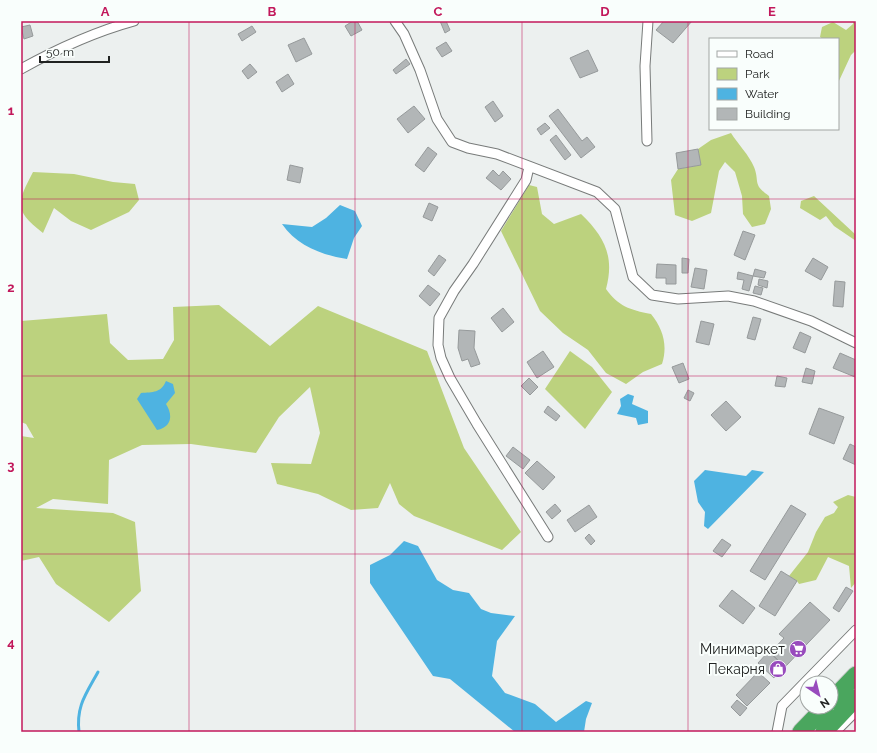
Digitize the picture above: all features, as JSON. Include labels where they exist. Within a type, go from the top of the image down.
[{"type":"highway","points":[[839,693],[856,675]]},
{"type":"highway","points":[[824,732],[856,698]]},
{"type":"highway","points":[[801,732],[817,715]]},
{"type":"street","points":[[21,69],[70,44],[107,28],[134,21]]},
{"type":"street","points":[[395,21],[404,34],[420,70],[437,119],[452,142],[468,148],[498,154],[597,192],[615,209],[633,277],[652,295],[678,299],[728,296],[754,301],[811,321],[856,343]]},
{"type":"street","points":[[647,141],[645,66],[648,21]]},
{"type":"street","points":[[529,167],[526,180],[473,264],[454,291],[439,318],[438,345],[441,358],[458,391],[548,537]]},
{"type":"street","points":[[777,732],[782,706],[856,630]]},
{"type":"street","points":[[835,732],[856,711]]},
{"type":"green space","points":[[853,21],[856,21],[856,50],[851,55],[839,81],[839,38],[822,38],[820,37],[822,27],[833,22],[846,30],[853,24]]},
{"type":"green space","points":[[731,133],[752,163],[756,172],[758,186],[769,196],[771,209],[765,224],[752,227],[743,214],[742,196],[735,172],[725,162],[719,171],[711,213],[692,221],[675,215],[671,180],[678,169],[700,165],[698,149],[711,140]]},
{"type":"green space","points":[[33,172],[74,174],[113,182],[135,184],[139,200],[129,212],[91,230],[71,221],[54,208],[43,233],[33,225],[22,212],[21,206],[21,199]]},
{"type":"green space","points":[[529,185],[537,187],[542,214],[554,224],[581,214],[596,230],[606,247],[608,257],[609,266],[606,289],[615,300],[625,306],[637,311],[651,314],[659,325],[663,338],[664,357],[662,364],[643,372],[626,384],[606,373],[588,350],[563,333],[540,311],[501,231]]},
{"type":"green space","points":[[814,196],[856,235],[856,241],[834,226],[826,216],[820,220],[800,208],[801,201]]},
{"type":"green space","points":[[219,305],[270,346],[318,306],[427,351],[464,448],[521,532],[502,550],[414,516],[399,504],[390,483],[378,508],[351,510],[318,494],[277,484],[271,463],[311,464],[320,433],[310,387],[279,417],[256,453],[191,444],[142,445],[109,460],[108,504],[53,499],[36,508],[113,513],[135,522],[141,591],[109,622],[56,584],[39,557],[21,561],[21,436],[34,438],[26,424],[21,422],[21,321],[107,314],[110,343],[128,360],[163,359],[174,340],[173,307]]},
{"type":"green space","points":[[570,351],[592,367],[612,392],[585,429],[545,389]]},
{"type":"green space","points":[[848,495],[856,497],[856,582],[851,588],[849,566],[828,557],[816,580],[799,584],[789,576],[808,552],[816,532],[825,517],[834,513],[838,507],[833,502]]},
{"type":"water","points":[[340,205],[355,211],[362,226],[354,238],[347,259],[319,252],[303,244],[288,232],[282,224],[312,227],[326,218]]},
{"type":"water","points":[[166,381],[173,384],[175,393],[166,404],[170,412],[170,420],[166,426],[157,430],[137,399],[141,393],[159,390]]},
{"type":"water","points":[[628,394],[634,396],[632,404],[648,411],[648,423],[638,425],[636,418],[617,414],[621,406],[620,399]]},
{"type":"water","points":[[705,470],[746,476],[752,470],[764,472],[708,529],[704,526],[705,512],[698,502],[694,481]]},
{"type":"water","points":[[404,541],[418,546],[437,580],[453,590],[469,593],[481,609],[491,613],[515,616],[497,641],[492,676],[505,693],[535,704],[556,722],[586,701],[592,703],[586,719],[584,732],[515,732],[450,679],[433,676],[370,583],[370,565],[390,555]]},
{"type":"building","points":[[353,21],[357,21],[362,30],[351,36],[345,26]]},
{"type":"building","points":[[440,21],[446,21],[450,30],[445,33]]},
{"type":"building","points":[[664,21],[692,21],[673,43],[656,30]]},
{"type":"building","points":[[30,25],[33,36],[24,39],[21,27]]},
{"type":"building","points":[[252,26],[256,32],[242,41],[238,34]]},
{"type":"building","points":[[304,38],[312,54],[296,62],[288,45]]},
{"type":"building","points":[[446,42],[452,51],[442,57],[436,48]]},
{"type":"building","points":[[588,50],[598,71],[580,78],[570,58]]},
{"type":"building","points":[[406,59],[410,64],[396,74],[393,70]]},
{"type":"building","points":[[250,64],[257,72],[248,79],[242,71]]},
{"type":"building","points":[[288,74],[294,84],[282,92],[276,82]]},
{"type":"building","points":[[493,101],[503,116],[495,122],[485,107]]},
{"type":"building","points":[[414,106],[425,119],[408,133],[397,119]]},
{"type":"building","points":[[558,109],[582,141],[587,137],[595,147],[581,158],[549,116]]},
{"type":"building","points":[[545,123],[550,128],[541,135],[537,129]]},
{"type":"building","points":[[556,135],[571,155],[565,160],[550,140]]},
{"type":"building","points":[[428,147],[437,154],[424,172],[415,165]]},
{"type":"building","points":[[698,149],[701,165],[678,169],[676,153]]},
{"type":"building","points":[[290,165],[303,168],[300,183],[287,180]]},
{"type":"building","points":[[493,170],[499,176],[503,171],[511,179],[501,190],[486,178]]},
{"type":"building","points":[[429,203],[438,207],[432,221],[423,217]]},
{"type":"building","points":[[743,231],[755,235],[745,260],[734,255]]},
{"type":"building","points":[[439,255],[446,260],[434,276],[428,271]]},
{"type":"building","points":[[682,258],[689,259],[688,273],[682,273]]},
{"type":"building","points":[[813,258],[828,267],[821,280],[805,271]]},
{"type":"building","points":[[657,264],[676,265],[676,284],[666,284],[666,278],[656,278]]},
{"type":"building","points":[[695,268],[707,270],[704,289],[691,287]]},
{"type":"building","points":[[755,269],[766,272],[764,278],[753,276]]},
{"type":"building","points":[[738,272],[753,276],[749,291],[742,289],[744,280],[737,279]]},
{"type":"building","points":[[759,279],[768,281],[767,288],[758,285]]},
{"type":"building","points":[[835,281],[845,282],[843,307],[833,306]]},
{"type":"building","points":[[428,285],[440,294],[430,306],[419,296]]},
{"type":"building","points":[[755,286],[763,288],[761,295],[753,293]]},
{"type":"building","points":[[503,308],[514,322],[502,332],[491,318]]},
{"type":"building","points":[[753,317],[761,319],[755,340],[747,338]]},
{"type":"building","points":[[701,321],[714,324],[709,345],[696,342]]},
{"type":"building","points":[[459,330],[475,331],[474,348],[480,364],[471,367],[468,359],[462,361],[458,348]]},
{"type":"building","points":[[800,332],[811,337],[805,353],[793,348]]},
{"type":"building","points":[[543,351],[554,367],[537,378],[527,362]]},
{"type":"building","points":[[840,353],[856,360],[855,377],[833,368]]},
{"type":"building","points":[[683,363],[689,379],[679,383],[672,367]]},
{"type":"building","points":[[806,368],[815,371],[812,384],[802,382]]},
{"type":"building","points":[[777,376],[787,378],[785,387],[775,386]]},
{"type":"building","points":[[529,378],[538,387],[530,395],[521,386]]},
{"type":"building","points":[[688,390],[694,393],[690,401],[684,398]]},
{"type":"building","points":[[726,401],[741,417],[726,431],[711,415]]},
{"type":"building","points":[[548,406],[560,416],[556,421],[544,412]]},
{"type":"building","points":[[819,408],[844,417],[834,444],[809,434]]},
{"type":"building","points":[[850,444],[856,447],[856,465],[843,459]]},
{"type":"building","points":[[513,447],[530,460],[523,469],[506,456]]},
{"type":"building","points":[[537,461],[555,477],[543,490],[525,473]]},
{"type":"building","points":[[555,504],[561,511],[552,519],[546,512]]},
{"type":"building","points":[[589,505],[597,517],[575,532],[567,520]]},
{"type":"building","points":[[791,505],[806,514],[765,580],[750,571]]},
{"type":"building","points":[[589,534],[595,541],[591,545],[585,538]]},
{"type":"building","points":[[722,539],[731,545],[722,557],[713,551]]},
{"type":"building","points":[[781,571],[797,581],[775,616],[759,606]]},
{"type":"building","points":[[846,587],[853,591],[839,612],[833,608]]},
{"type":"building","points":[[732,590],[755,608],[743,624],[719,606]]},
{"type":"building","points":[[810,602],[830,620],[785,667],[770,653],[784,638],[779,634]]},
{"type":"building","points":[[769,651],[785,667],[774,678],[758,663]]},
{"type":"building","points":[[758,672],[770,683],[747,706],[736,695]]},
{"type":"building","points":[[737,700],[747,708],[740,716],[731,707]]},
{"type":"waterway","points":[[79,732],[78,723],[83,700],[98,672]]},
{"type":"place","name":"Минимаркет","points":[[798,649]]},
{"type":"place","name":"Пекарня","points":[[778,669]]}]
